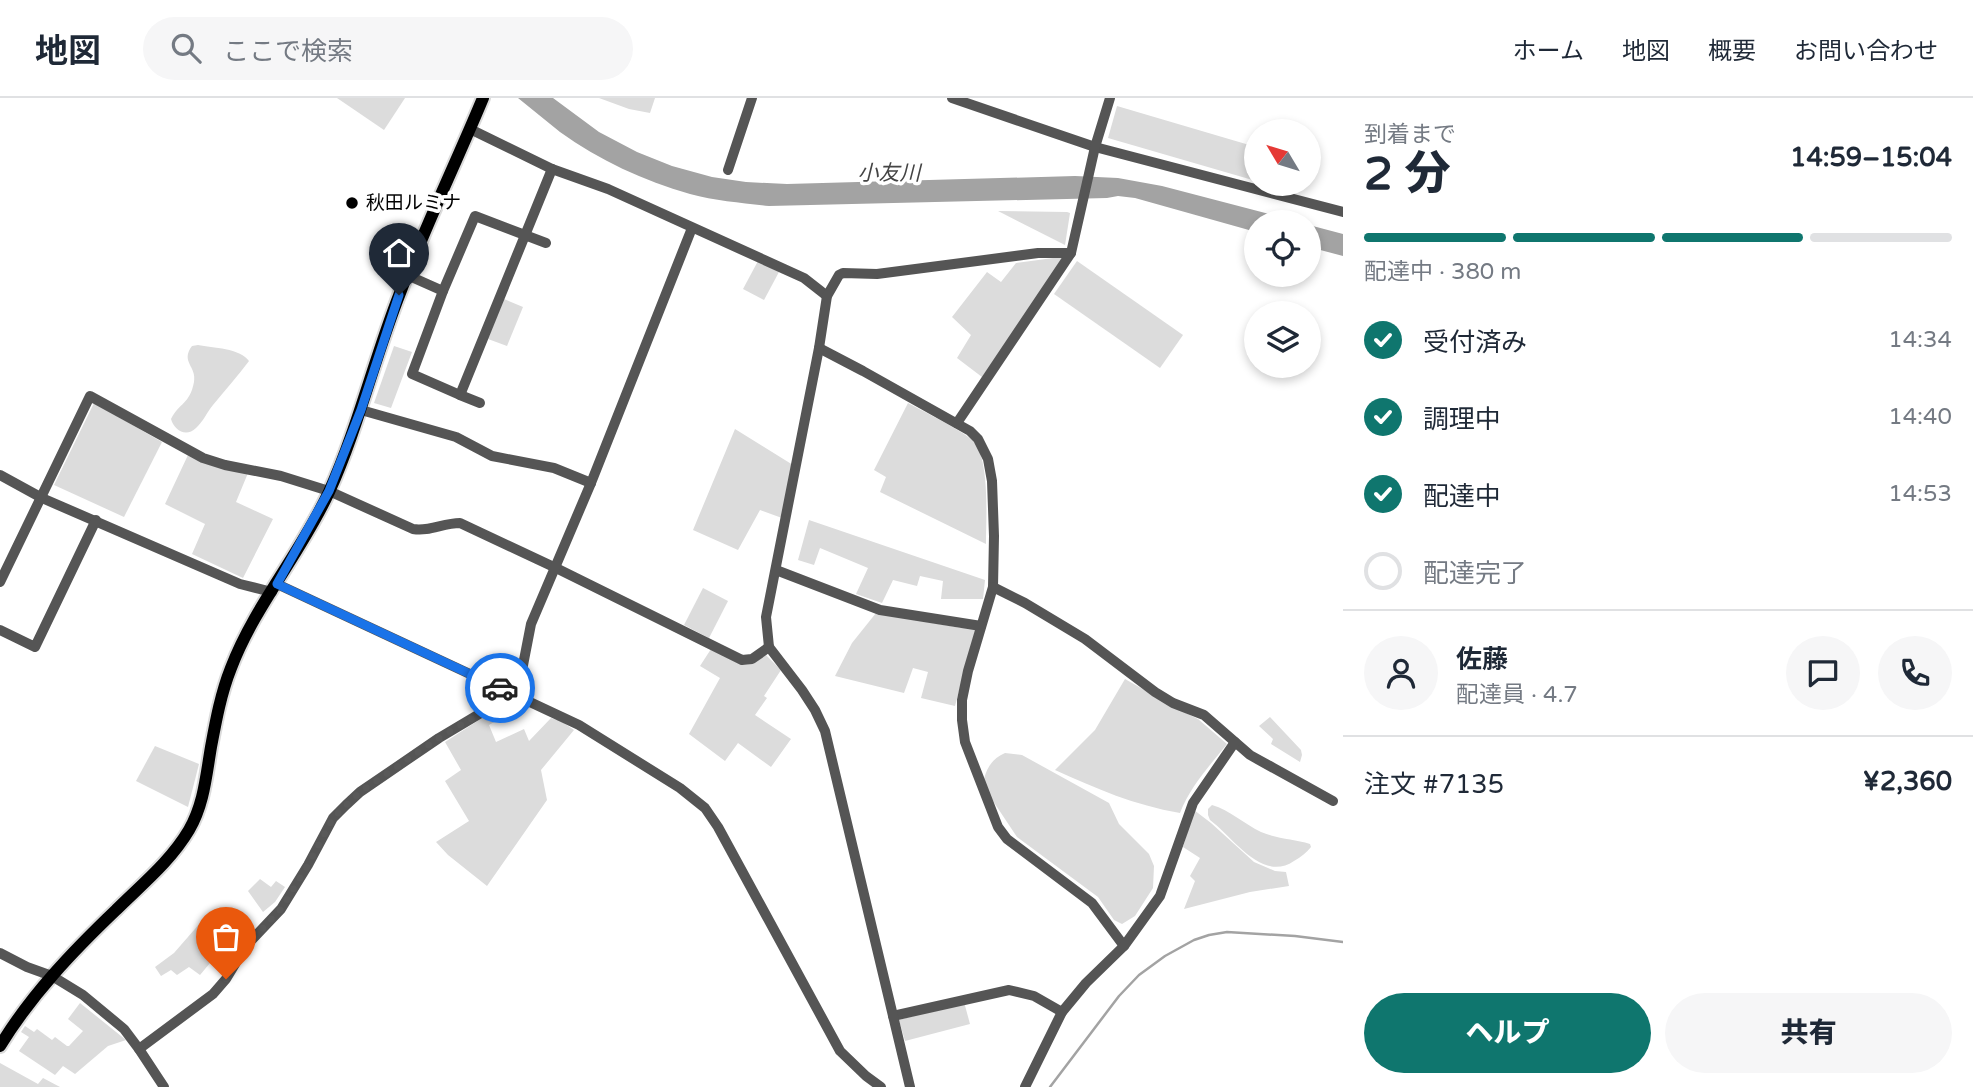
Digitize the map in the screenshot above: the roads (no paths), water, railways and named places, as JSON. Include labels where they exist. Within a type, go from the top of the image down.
[{"type":"main road","points":[[0,1046],[23,1011],[52,976],[98,927],[159,870],[197,816],[205,789],[218,712],[231,667],[329,491],[361,410],[399,295],[483,98]]},
{"type":"street","points":[[728,170],[752,98]]},
{"type":"street","points":[[952,98],[1095,147],[1343,212]]},
{"type":"street","points":[[957,423],[1072,253],[1095,147],[1111,98]]},
{"type":"street","points":[[470,130],[552,169],[608,189],[804,278],[827,296]]},
{"type":"street","points":[[460,395],[552,169]]},
{"type":"street","points":[[480,402],[412,374],[443,291],[475,216],[546,243]]},
{"type":"street","points":[[139,1049],[212,994],[226,979],[246,946],[281,909],[333,818],[346,805],[360,792],[439,738],[513,694],[531,624],[591,483],[692,228]]},
{"type":"street","points":[[910,1087],[825,731],[802,690],[769,647],[766,617],[827,296],[839,275],[843,273],[877,274],[1038,253],[1072,253]]},
{"type":"street","points":[[407,275],[443,291]]},
{"type":"street","points":[[819,348],[957,423],[978,439],[988,459],[992,481],[993,587],[962,700],[965,743],[998,827],[1007,839],[1092,903],[1124,946]]},
{"type":"street","points":[[0,582],[90,396],[203,458],[281,475],[329,491],[413,529],[423,531],[449,523],[460,523],[742,660],[752,659],[769,647]]},
{"type":"street","points":[[361,410],[456,437],[492,456],[554,468],[591,483]]},
{"type":"street","points":[[0,475],[42,498],[240,584],[274,588],[513,694],[579,725],[680,788],[705,808],[718,827],[840,1051],[881,1087]]},
{"type":"street","points":[[0,630],[35,647],[96,520]]},
{"type":"street","points":[[776,570],[880,610],[981,626]]},
{"type":"street","points":[[993,587],[1085,639],[1173,703],[1204,715],[1250,755],[1333,801]]},
{"type":"street","points":[[1025,1087],[1062,1012],[1086,983],[1124,946],[1160,895],[1193,803],[1234,742]]},
{"type":"street","points":[[0,953],[52,976],[83,995],[124,1029],[164,1087]]},
{"type":"street","points":[[893,1016],[1009,990],[1034,996],[1062,1012]]},
{"type":"waterway","points":[[1050,1087],[1119,996],[1139,975],[1194,940],[1227,932],[1343,942]]},
{"type":"place","name":"秋田ルミナ","points":[[352,203]]},
{"type":"water label","name":"小友川","points":[[889,173]]}]
